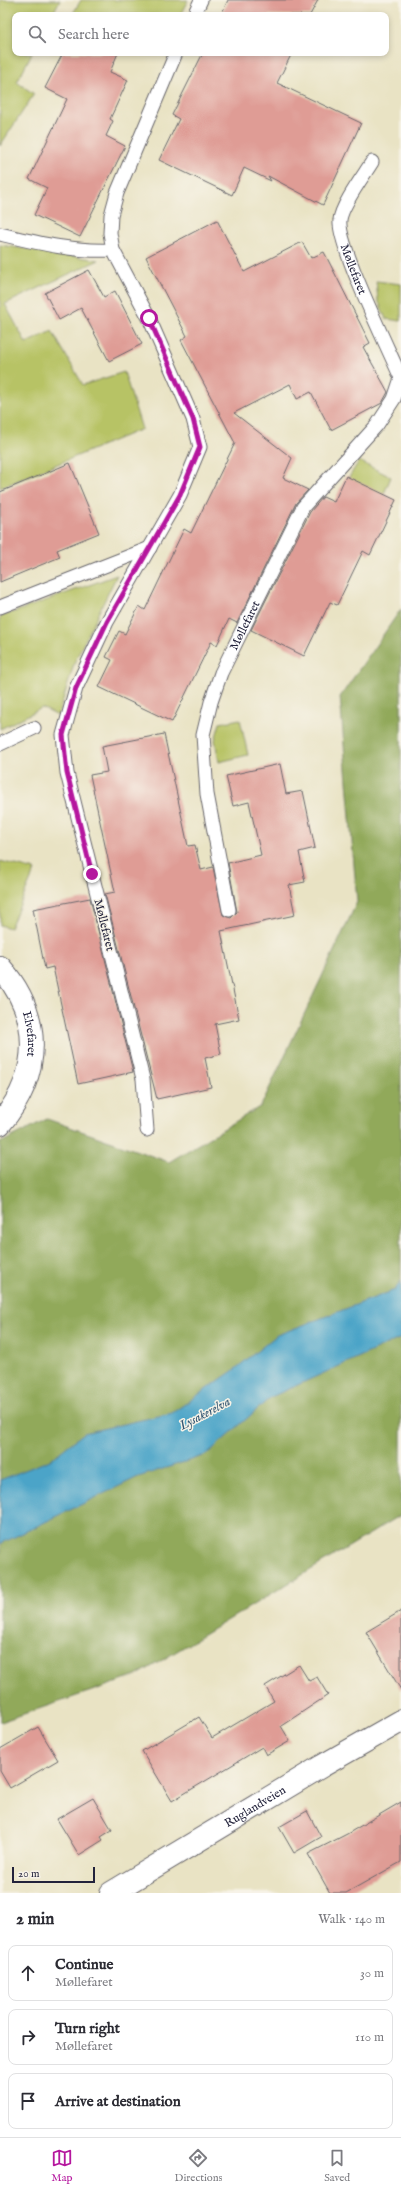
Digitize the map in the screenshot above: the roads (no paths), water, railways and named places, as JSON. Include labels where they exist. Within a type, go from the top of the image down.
[{"type":"street","name":"Elvefaret","points":[[0,967],[18,992],[26,1009],[32,1028],[33,1047],[29,1069],[21,1090],[0,1124]]},
{"type":"street","name":"Ruglandveien","points":[[110,1893],[322,1766],[401,1721]]},
{"type":"lane","points":[[195,12],[201,0]]},
{"type":"lane","name":"Møllefaret","points":[[147,1130],[143,1079],[67,773],[63,735],[76,688],[107,622],[180,495],[200,447],[193,419],[152,325],[113,250],[110,227],[117,194],[175,56]]},
{"type":"lane","name":"Møllefaret","points":[[230,910],[207,794],[204,735],[211,702],[221,673],[303,507],[377,425],[394,399],[401,378],[345,248],[339,221],[344,209],[372,162]]},
{"type":"lane","points":[[0,234],[60,248],[91,251],[113,250]]},
{"type":"lane","points":[[0,607],[150,548]]},
{"type":"lane","points":[[0,744],[34,728]]},
{"type":"water","name":"Lysakerelva","points":[[401,1281],[401,1338],[271,1397],[206,1455],[138,1477],[0,1544],[0,1480],[50,1460],[84,1433],[172,1413],[234,1370],[277,1335],[395,1290]]}]
